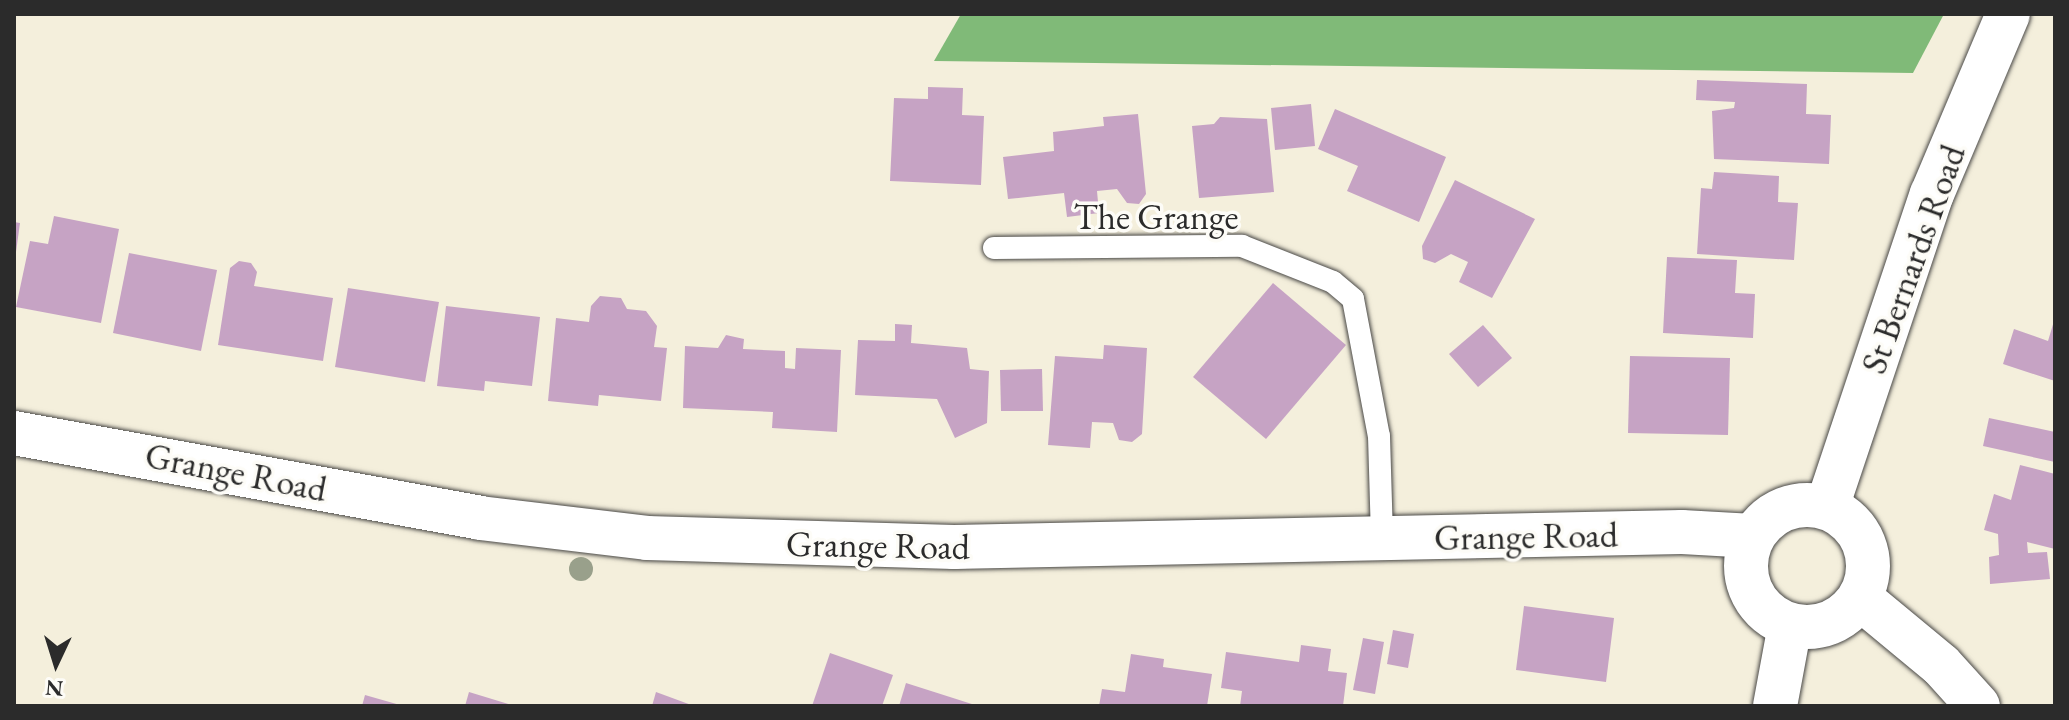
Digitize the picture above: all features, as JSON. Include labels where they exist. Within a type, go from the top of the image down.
[{"type":"street","name":"St Bernards Road","points":[[1827,507],[1932,194],[2008,14]]},
{"type":"street","name":"Grange Road","points":[[14,433],[480,518],[647,538],[954,547],[1682,532],[1753,536]]},
{"type":"street","points":[[1796,505],[1827,507],[1846,518],[1867,551],[1869,573],[1860,598],[1831,623],[1790,625],[1771,616],[1748,585],[1746,557],[1753,536],[1776,512],[1796,505]]},
{"type":"street","points":[[1860,598],[1941,665],[1978,706]]},
{"type":"street","points":[[1775,706],[1790,625]]},
{"type":"lane","name":"The Grange","points":[[994,248],[1242,246],[1333,282],[1353,299],[1379,436],[1382,539]]},
{"type":"green space","points":[[961,14],[1944,14],[1913,73],[934,61]]},
{"type":"building","points":[[1697,80],[1807,84],[1806,114],[1831,115],[1829,164],[1714,159],[1712,111],[1734,108],[1735,102],[1696,100]]},
{"type":"building","points":[[928,87],[963,88],[962,115],[984,116],[981,185],[890,181],[894,98],[928,99]]},
{"type":"building","points":[[1311,104],[1315,146],[1275,150],[1271,108]]},
{"type":"building","points":[[1335,109],[1446,157],[1419,222],[1347,191],[1358,166],[1318,149]]},
{"type":"building","points":[[1138,114],[1146,194],[1139,204],[1127,203],[1117,189],[1097,191],[1099,213],[1067,217],[1064,193],[1008,199],[1003,157],[1054,151],[1053,132],[1104,126],[1103,117]]},
{"type":"building","points":[[1220,117],[1267,119],[1274,192],[1199,198],[1192,126],[1214,124]]},
{"type":"building","points":[[1714,172],[1779,176],[1778,202],[1798,203],[1794,260],[1697,254],[1701,188],[1712,189]]},
{"type":"building","points":[[1455,180],[1535,219],[1492,298],[1459,282],[1468,262],[1451,254],[1435,263],[1423,259],[1422,246]]},
{"type":"building","points":[[54,216],[119,229],[101,323],[16,307],[30,241],[48,244]]},
{"type":"building","points":[[14,222],[20,223],[16,252],[14,252]]},
{"type":"building","points":[[129,253],[217,270],[201,351],[113,333]]},
{"type":"building","points":[[1667,257],[1737,260],[1735,293],[1755,294],[1753,338],[1663,333]]},
{"type":"building","points":[[239,261],[251,263],[257,272],[254,286],[333,298],[323,361],[218,345],[230,268]]},
{"type":"building","points":[[1273,283],[1346,345],[1266,439],[1193,377]]},
{"type":"building","points":[[348,288],[439,302],[425,382],[335,367]]},
{"type":"building","points":[[600,296],[621,298],[627,309],[646,311],[657,326],[654,347],[667,348],[661,401],[599,395],[598,406],[548,401],[556,318],[589,322],[591,306]]},
{"type":"building","points":[[446,306],[540,317],[532,386],[485,381],[484,391],[437,386]]},
{"type":"building","points":[[2054,321],[2055,381],[2003,364],[2014,329],[2048,341]]},
{"type":"building","points":[[895,324],[912,325],[911,343],[967,348],[970,369],[989,371],[987,423],[955,438],[937,399],[855,395],[858,340],[895,341]]},
{"type":"building","points":[[1483,325],[1512,358],[1478,387],[1449,354]]},
{"type":"building","points":[[726,335],[744,339],[743,349],[785,351],[785,368],[795,369],[796,348],[841,350],[837,432],[772,428],[773,412],[683,408],[685,346],[718,348]]},
{"type":"building","points":[[1104,345],[1147,348],[1142,434],[1132,442],[1119,440],[1113,423],[1092,422],[1090,448],[1048,445],[1055,356],[1103,359]]},
{"type":"building","points":[[1630,356],[1730,358],[1728,435],[1628,433]]},
{"type":"building","points":[[1042,369],[1043,411],[1001,411],[1000,370]]},
{"type":"building","points":[[1989,418],[2055,432],[2055,462],[1983,446]]},
{"type":"building","points":[[2020,465],[2055,474],[2055,549],[2027,542],[2028,553],[2047,552],[2050,579],[1990,584],[1989,557],[1999,555],[1998,534],[1984,530],[1994,494],[2011,500]]},
{"type":"building","points":[[1524,606],[1614,618],[1606,682],[1516,670]]},
{"type":"building","points":[[1393,630],[1414,634],[1408,668],[1387,664]]},
{"type":"building","points":[[1363,638],[1384,642],[1375,694],[1353,690]]},
{"type":"building","points":[[1301,645],[1331,649],[1328,671],[1347,673],[1343,706],[1240,706],[1242,691],[1221,688],[1226,652],[1299,662]]},
{"type":"building","points":[[830,653],[893,675],[882,706],[812,706]]},
{"type":"building","points":[[1131,654],[1164,659],[1163,667],[1212,674],[1207,706],[1099,706],[1102,689],[1125,692]]},
{"type":"building","points":[[906,683],[975,705],[975,706],[899,706]]},
{"type":"building","points":[[469,692],[512,705],[512,706],[465,706]]},
{"type":"building","points":[[656,692],[694,706],[652,706]]},
{"type":"building","points":[[365,695],[400,705],[362,706]]}]
